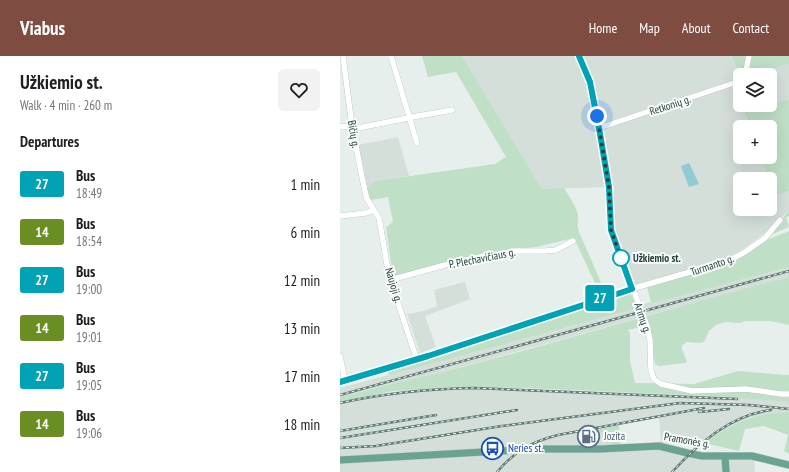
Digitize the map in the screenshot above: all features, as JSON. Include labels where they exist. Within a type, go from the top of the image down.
[{"type":"main road","name":"Pramonės g.","points":[[340,460],[531,450],[659,446],[691,454],[752,456],[789,465]]},
{"type":"main road","points":[[725,456],[726,472]]},
{"type":"street","name":"Bičių g.","points":[[344,56],[353,127],[365,193],[374,210]]},
{"type":"street","points":[[391,56],[417,143]]},
{"type":"street","name":"Arimų g.","points":[[579,56],[590,82],[599,128],[609,187],[611,230],[647,326],[650,340],[651,371],[654,379],[661,384],[692,391],[746,389],[789,394]]},
{"type":"street","points":[[746,68],[749,56]]},
{"type":"street","name":"Retkonių g.","points":[[599,128],[733,83]]},
{"type":"street","points":[[340,127],[353,127],[452,110]]},
{"type":"street","points":[[340,216],[366,213],[374,210]]},
{"type":"street","name":"Naujoji g.","points":[[374,210],[379,218],[390,280],[418,360]]},
{"type":"street","name":"Turmanto g.","points":[[342,382],[418,360],[632,289],[728,261],[745,252],[764,238],[780,220]]},
{"type":"street","name":"P. Plechavičiaus g.","points":[[390,280],[488,255],[500,255],[512,251],[556,250],[573,241]]},
{"type":"street","points":[[340,356],[342,382]]},
{"type":"shaded area","points":[[462,56],[732,56],[737,68],[733,68],[733,112],[744,112],[747,120],[733,120],[733,164],[763,164],[766,172],[733,172],[733,216],[777,216],[777,195],[789,191],[789,210],[765,233],[726,260],[633,285],[613,231],[612,187],[542,189]]},
{"type":"shaded area","points":[[789,64],[789,99],[777,102],[777,68],[774,68]]},
{"type":"shaded area","points":[[398,137],[409,176],[375,181],[365,190],[358,145]]},
{"type":"shaded area","points":[[789,267],[789,277],[645,316],[642,306]]},
{"type":"shaded area","points":[[465,282],[470,299],[425,316],[436,347],[420,353],[407,314],[424,311],[437,306],[434,290]]},
{"type":"shaded area","points":[[638,308],[642,317],[418,379],[369,389],[340,397],[340,388]]},
{"type":"shaded area","points":[[479,387],[743,397],[789,402],[789,412],[770,413],[749,418],[726,427],[704,443],[661,443],[659,417],[578,433],[609,432],[611,446],[340,457],[340,402],[371,395],[415,389]]},
{"type":"shaded area","points":[[658,449],[683,457],[704,460],[754,459],[755,472],[340,472],[340,462],[516,453],[632,451]]},
{"type":"green space","points":[[422,56],[462,56],[542,189],[564,188],[572,201],[578,215],[579,232],[606,294],[601,296],[574,238],[536,247],[510,250],[393,277],[386,227],[393,222],[388,197],[371,200],[365,190],[375,181],[495,164],[506,157],[456,72],[428,77]]},
{"type":"green space","points":[[732,56],[747,56],[744,68],[737,68]]},
{"type":"green space","points":[[751,56],[789,56],[789,64],[774,68],[749,68]]},
{"type":"green space","points":[[789,99],[789,191],[777,195],[777,172],[766,172],[763,164],[777,164],[777,120],[747,120],[744,112],[777,112],[777,102]]},
{"type":"green space","points":[[789,210],[789,216],[786,217],[789,227],[773,234],[772,233]]},
{"type":"green space","points":[[789,231],[789,267],[642,306],[651,302],[647,287],[716,267],[769,239]]},
{"type":"green space","points":[[789,277],[789,325],[770,321],[746,321],[740,323],[725,322],[716,325],[709,331],[704,342],[687,342],[682,345],[687,362],[684,363],[659,366],[655,364],[649,325],[628,330],[630,333],[630,361],[635,383],[694,384],[738,371],[789,375],[789,402],[715,396],[525,388],[456,387],[393,391],[340,402],[340,397],[454,369]]},
{"type":"green space","points":[[628,292],[631,294],[638,308],[389,375],[388,372]]},
{"type":"green space","points":[[789,412],[789,454],[784,451],[788,435],[764,426],[745,429],[739,451],[704,443],[723,430],[744,420],[765,414]]},
{"type":"green space","points":[[619,425],[621,447],[611,446],[609,432],[574,434]]},
{"type":"water","points":[[689,163],[699,184],[689,187],[681,166]]},
{"type":"railway","points":[[340,395],[789,271]]},
{"type":"railway","points":[[340,403],[407,392],[474,388],[737,399]]},
{"type":"railway","points":[[340,448],[376,446],[502,426],[680,403],[749,405],[789,409]]},
{"type":"railway","points":[[497,472],[510,458],[524,448],[548,438],[704,408]]},
{"type":"railway","points":[[699,412],[729,409]]},
{"type":"railway","points":[[340,438],[517,410]]},
{"type":"railway","points":[[672,472],[693,451],[729,424],[756,413],[771,410]]},
{"type":"railway","points":[[340,431],[436,415]]},
{"type":"bus line","name":"27","points":[[340,382],[428,356],[600,298],[632,289],[612,235],[610,224],[609,187],[599,128],[590,82],[579,56]]},
{"type":"place","name":"Užkiemio st.","points":[[621,258]]},
{"type":"place","name":"Jozita","points":[[589,436]]},
{"type":"place","name":"Neries st.","points":[[492,448]]},
{"type":"route","points":[[597,116],[609,187],[611,230],[621,258]]}]
